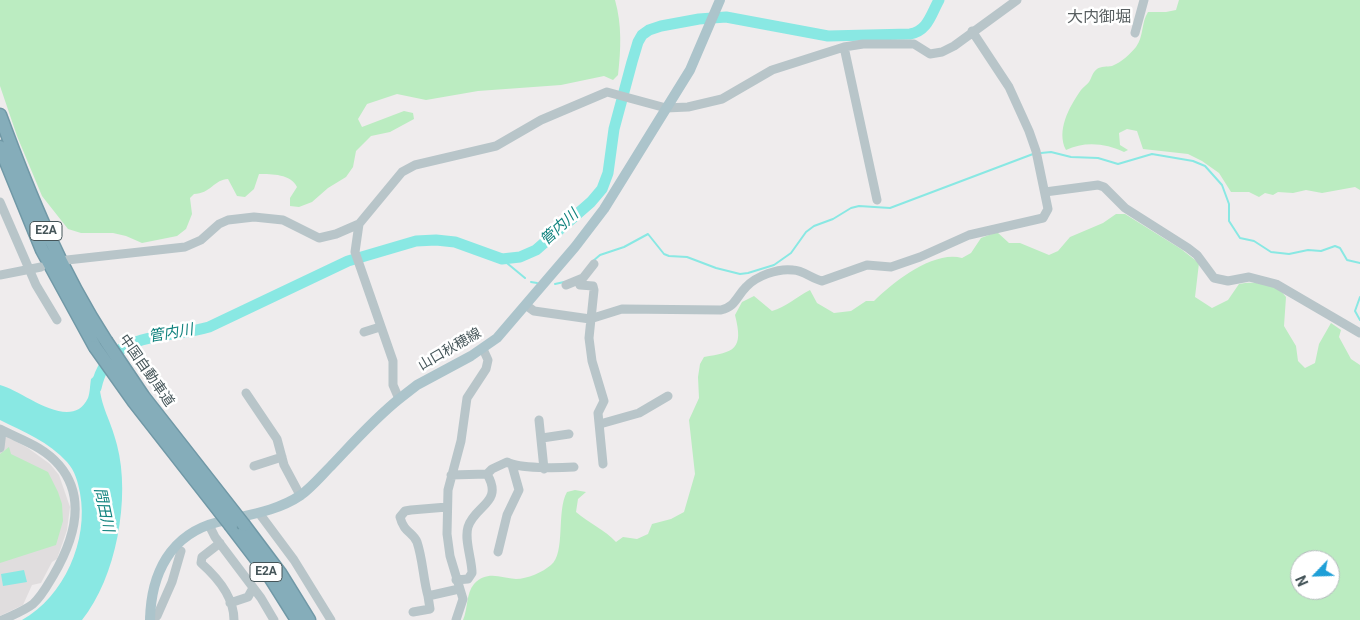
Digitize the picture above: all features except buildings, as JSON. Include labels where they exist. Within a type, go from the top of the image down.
[{"type":"highway","name":"中国自動車道","points":[[0,115],[47,234],[101,344],[244,525],[280,573],[309,620]]},
{"type":"highway","name":"中国自動車道","points":[[0,146],[42,250],[139,408],[270,577],[297,620]]},
{"type":"main road","name":"山口秋穂線","points":[[154,618],[154,584],[166,556],[187,535],[209,525],[275,508],[300,495],[399,399],[417,385],[483,349],[497,338],[526,306],[604,209],[690,70],[720,0]]},
{"type":"street","points":[[68,260],[185,246],[201,240],[219,224],[254,217],[282,220],[319,238],[336,234],[359,224],[402,172],[415,165],[496,146],[541,120],[607,92],[666,108],[697,105],[722,99],[772,70],[844,47],[863,44],[914,44],[930,54],[942,52],[954,46],[1017,0]]},
{"type":"street","points":[[1135,33],[1144,0]]},
{"type":"street","points":[[526,306],[534,311],[590,319],[622,309],[721,310],[734,304],[753,280],[784,270],[795,270],[822,281],[867,266],[891,267],[920,258],[969,234],[1010,224],[1033,222],[1043,218],[1048,209],[1037,153],[1014,97],[972,31]]},
{"type":"street","points":[[844,47],[877,200]]},
{"type":"street","points":[[1045,192],[1098,185],[1104,187],[1125,208],[1193,252],[1214,278],[1228,281],[1249,277],[1276,284],[1360,333]]},
{"type":"street","points":[[0,202],[30,270],[57,320]]},
{"type":"street","points":[[359,224],[355,252],[393,361],[394,385],[399,399]]},
{"type":"street","points":[[566,285],[579,280],[594,264]]},
{"type":"street","points":[[0,275],[41,267]]},
{"type":"street","points":[[579,280],[580,284],[593,286],[594,290],[590,319],[592,361],[604,401],[598,413],[603,464]]},
{"type":"street","points":[[364,332],[380,327]]},
{"type":"street","points":[[456,620],[462,605],[447,534],[447,507],[451,475],[461,441],[467,398],[486,370],[488,360],[483,349]]},
{"type":"street","points":[[246,392],[277,439],[289,477],[300,495]]},
{"type":"street","points":[[600,424],[638,413],[668,396]]},
{"type":"street","points":[[539,420],[544,469]]},
{"type":"street","points":[[0,448],[1,430],[31,442],[59,464],[70,486],[76,517],[67,552],[43,592],[26,609],[2,620]]},
{"type":"street","points":[[542,438],[569,434]]},
{"type":"street","points":[[254,466],[282,457]]},
{"type":"street","points":[[451,475],[487,474],[492,469],[507,462],[512,465],[519,464],[544,469],[574,467]]},
{"type":"street","points":[[498,552],[507,514],[519,490],[512,465]]},
{"type":"street","points":[[428,596],[468,579],[472,573],[467,535],[471,521],[489,502],[492,496],[492,481],[487,474]]},
{"type":"street","points":[[413,612],[430,609],[422,570],[422,560],[416,540],[403,528],[400,517],[405,511],[447,507]]},
{"type":"street","points":[[259,513],[294,560],[331,620]]},
{"type":"street","points":[[209,525],[274,620]]},
{"type":"street","points":[[220,543],[202,558],[200,564],[224,586],[234,610],[234,620]]},
{"type":"street","points":[[154,618],[172,582],[181,551]]},
{"type":"street","points":[[230,603],[248,598],[253,588]]},
{"type":"shaded area","points":[[6,436],[28,448],[50,464],[59,475],[70,507],[67,530],[57,559],[52,562],[41,583],[32,585],[23,605],[0,616],[0,450]]},
{"type":"green space","points":[[0,0],[615,0],[620,37],[618,75],[613,80],[604,76],[561,85],[478,91],[426,100],[397,94],[367,104],[358,119],[362,127],[404,111],[413,113],[414,119],[390,132],[371,136],[356,151],[353,167],[346,177],[328,188],[312,202],[299,207],[290,206],[290,198],[297,187],[286,177],[259,174],[254,189],[245,197],[237,196],[228,179],[223,180],[204,192],[194,194],[190,198],[192,214],[186,229],[177,236],[142,243],[113,233],[81,233],[68,229],[42,196],[17,136],[0,86]]},
{"type":"green space","points":[[1179,0],[1360,0],[1360,190],[1355,187],[1322,193],[1306,190],[1293,193],[1278,192],[1273,195],[1265,193],[1259,197],[1249,192],[1231,192],[1219,173],[1202,161],[1188,154],[1143,149],[1137,131],[1127,129],[1119,133],[1120,145],[1128,150],[1124,152],[1095,144],[1080,145],[1066,150],[1062,135],[1065,119],[1076,97],[1089,82],[1094,72],[1100,67],[1116,64],[1136,47],[1139,43],[1148,12],[1176,10]]},
{"type":"green space","points":[[1116,214],[1125,214],[1181,249],[1199,263],[1195,297],[1212,308],[1228,300],[1239,284],[1258,283],[1277,289],[1286,297],[1284,326],[1296,346],[1298,361],[1305,368],[1315,363],[1319,344],[1331,323],[1341,330],[1339,337],[1351,359],[1360,365],[1360,620],[463,620],[471,588],[479,580],[489,576],[525,578],[548,568],[556,559],[560,542],[562,510],[567,492],[575,490],[586,492],[578,499],[576,512],[616,542],[623,537],[637,539],[648,534],[652,524],[671,519],[684,512],[695,474],[689,420],[699,398],[698,377],[700,364],[704,357],[729,351],[734,347],[738,336],[735,315],[742,302],[754,296],[772,311],[810,290],[817,303],[834,313],[851,311],[866,301],[874,301],[892,285],[915,269],[939,259],[962,258],[971,253],[981,238],[997,232],[1009,243],[1020,243],[1049,255],[1058,251],[1070,237],[1103,223]]},
{"type":"green space","points":[[9,447],[11,454],[48,472],[62,504],[63,521],[56,545],[0,563],[0,454]]},
{"type":"water","name":"問田川","points":[[99,372],[102,402],[117,445],[121,466],[121,513],[118,537],[112,560],[94,603],[82,620],[22,620],[37,610],[50,597],[70,566],[77,548],[82,511],[77,481],[67,462],[44,443],[0,420],[0,385],[46,407],[70,412],[80,408],[88,398],[91,379]]},
{"type":"water","points":[[24,570],[27,582],[3,586],[1,574]]},
{"type":"waterway","name":"管内川","points":[[96,388],[102,369],[112,356],[125,347],[140,341],[209,327],[348,261],[416,241],[436,240],[455,242],[502,259],[520,257],[536,250],[591,202],[602,189],[608,173],[614,129],[632,62],[638,42],[642,35],[649,30],[699,19],[726,17],[828,36],[910,34],[925,26],[939,0]]},
{"type":"waterway","points":[[1041,153],[1051,152],[1071,157],[1098,158],[1118,164],[1152,154],[1193,161],[1205,166],[1222,185],[1229,204],[1229,221],[1240,238],[1254,241],[1271,252],[1289,254],[1308,250],[1321,251],[1335,246],[1340,248],[1347,260],[1360,263]]},
{"type":"waterway","points":[[593,261],[600,255],[624,247],[648,234],[664,254],[669,256],[687,257],[716,268],[740,274],[748,273],[774,265],[791,253],[806,232],[814,226],[833,219],[851,208],[859,206],[890,208],[1033,154]]},
{"type":"waterway","points":[[502,259],[525,278]]},
{"type":"waterway","points":[[531,282],[537,283]]},
{"type":"waterway","points":[[555,284],[564,282]]},
{"type":"waterway","points":[[1360,297],[1355,311],[1360,320]]},
{"type":"district","name":"大内御堀","points":[[1099,18]]}]
